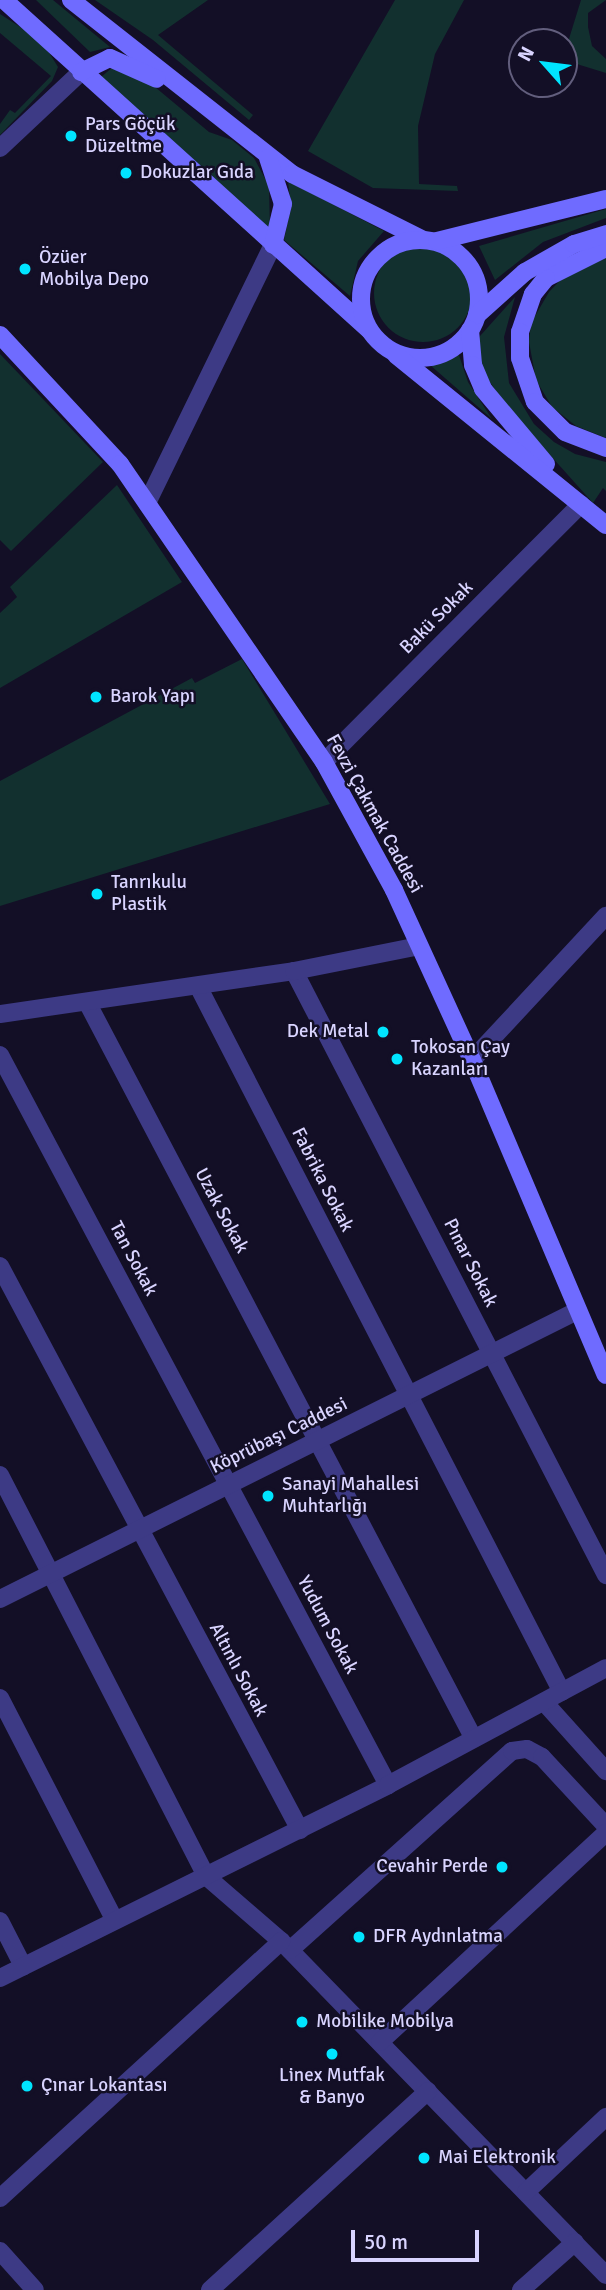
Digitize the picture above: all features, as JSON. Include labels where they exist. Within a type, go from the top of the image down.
[{"type":"main road","points":[[5,0],[81,72],[391,350],[606,525]]},
{"type":"main road","points":[[71,0],[265,153],[328,195],[454,249],[472,270],[480,297],[474,323],[473,365],[483,389],[581,503]]},
{"type":"main road","points":[[81,72],[102,60],[120,60],[207,106]]},
{"type":"main road","points":[[265,153],[283,204],[274,245]]},
{"type":"main road","points":[[369,330],[360,300],[368,269],[391,247],[606,199]]},
{"type":"main road","points":[[391,350],[407,357],[434,356],[458,344],[474,323],[525,272],[574,244],[606,233]]},
{"type":"main road","points":[[606,248],[546,278],[533,294],[520,332],[520,358],[535,402],[565,432],[606,448]]},
{"type":"main road","name":"Fevzi Çakmak Caddesi","points":[[0,335],[78,415],[147,503],[324,762],[394,890],[472,1060],[606,1375]]},
{"type":"street","points":[[0,148],[81,72]]},
{"type":"street","points":[[147,503],[274,245]]},
{"type":"street","name":"Bakü Sokak","points":[[324,762],[581,503]]},
{"type":"street","points":[[472,1060],[606,916]]},
{"type":"street","points":[[0,1014],[294,971],[419,946]]},
{"type":"street","name":"Pınar Sokak","points":[[294,971],[606,1575]]},
{"type":"street","name":"Fabrika Sokak","points":[[198,986],[562,1692]]},
{"type":"street","name":"Uzak Sokak","points":[[87,1002],[474,1739]]},
{"type":"street","name":"Tan Sokak","points":[[0,1055],[229,1484]]},
{"type":"street","name":"Altınlı Sokak","points":[[0,1266],[300,1830]]},
{"type":"street","name":"Köprübaşı Caddesi","points":[[0,1599],[577,1311]]},
{"type":"street","points":[[0,1475],[207,1877],[285,1945],[606,2274]]},
{"type":"street","name":"Yudum Sokak","points":[[229,1484],[388,1785]]},
{"type":"street","points":[[0,1978],[388,1785],[606,1668]]},
{"type":"street","points":[[0,1698],[114,1919]]},
{"type":"street","points":[[544,1702],[606,1771]]},
{"type":"street","points":[[0,2198],[285,1945],[512,1751],[527,1749],[542,1757],[606,1826]]},
{"type":"street","points":[[380,2042],[606,1833]]},
{"type":"street","points":[[0,1921],[23,1966]]},
{"type":"street","points":[[211,2290],[428,2091]]},
{"type":"street","points":[[526,2192],[606,2117]]},
{"type":"street","points":[[521,2290],[575,2242]]},
{"type":"street","points":[[0,2251],[36,2290]]},
{"type":"green space","points":[[36,0],[53,0],[110,47],[90,52]]},
{"type":"green space","points":[[95,0],[208,0],[158,35],[253,115],[249,120],[153,40]]},
{"type":"green space","points":[[395,0],[464,0],[435,54],[418,126],[419,184],[457,186],[458,191],[373,188],[308,151]]},
{"type":"green space","points":[[581,0],[606,0],[588,13],[588,27],[592,46],[606,59],[606,73],[578,64],[578,28],[572,28]]},
{"type":"green space","points":[[0,14],[42,41],[58,67],[52,81],[0,135],[0,124],[10,110],[15,113],[51,76],[0,33]]},
{"type":"green space","points":[[113,67],[149,82],[209,132],[232,140],[254,158],[269,186],[270,229],[101,77]]},
{"type":"green space","points":[[288,181],[384,231],[358,261],[350,296],[284,240],[291,208]]},
{"type":"green space","points":[[606,209],[606,218],[543,242],[495,280],[479,246]]},
{"type":"green space","points":[[423,244],[442,248],[458,258],[468,274],[472,293],[468,312],[458,328],[442,338],[423,342],[404,338],[388,328],[378,312],[374,293],[378,274],[388,258],[404,248]]},
{"type":"green space","points":[[606,257],[606,438],[576,426],[552,407],[536,380],[529,342],[531,323],[549,292],[566,274]]},
{"type":"green space","points":[[515,297],[504,337],[509,383],[534,424],[554,442],[575,454],[606,462],[606,491],[603,488],[593,503],[507,407],[481,369],[476,345],[480,336]]},
{"type":"green space","points":[[0,354],[103,462],[11,551],[0,540]]},
{"type":"green space","points":[[459,355],[468,382],[492,419],[430,365]]},
{"type":"green space","points":[[117,485],[182,582],[0,688],[0,613],[17,597],[10,587]]},
{"type":"green space","points":[[242,659],[330,804],[0,906],[0,781],[192,678],[195,683]]},
{"type":"place","name":"Pars Göçük Düzeltme","points":[[71,136]]},
{"type":"place","name":"Dokuzlar Gıda","points":[[126,173]]},
{"type":"place","name":"Özüer Mobilya Depo","points":[[25,269]]},
{"type":"place","name":"Barok Yapı","points":[[96,697]]},
{"type":"place","name":"Tanrıkulu Plastik","points":[[97,894]]},
{"type":"place","name":"Dek Metal","points":[[383,1032]]},
{"type":"place","name":"Tokosan Çay Kazanları","points":[[397,1059]]},
{"type":"place","name":"Sanayi Mahallesi Muhtarlığı","points":[[268,1496]]},
{"type":"place","name":"Cevahir Perde","points":[[502,1867]]},
{"type":"place","name":"DFR Aydınlatma","points":[[359,1937]]},
{"type":"place","name":"Mobilike Mobilya","points":[[302,2022]]},
{"type":"place","name":"Linex Mutfak & Banyo","points":[[332,2054]]},
{"type":"place","name":"Çınar Lokantası","points":[[27,2086]]},
{"type":"place","name":"Mai Elektronik","points":[[424,2158]]}]
